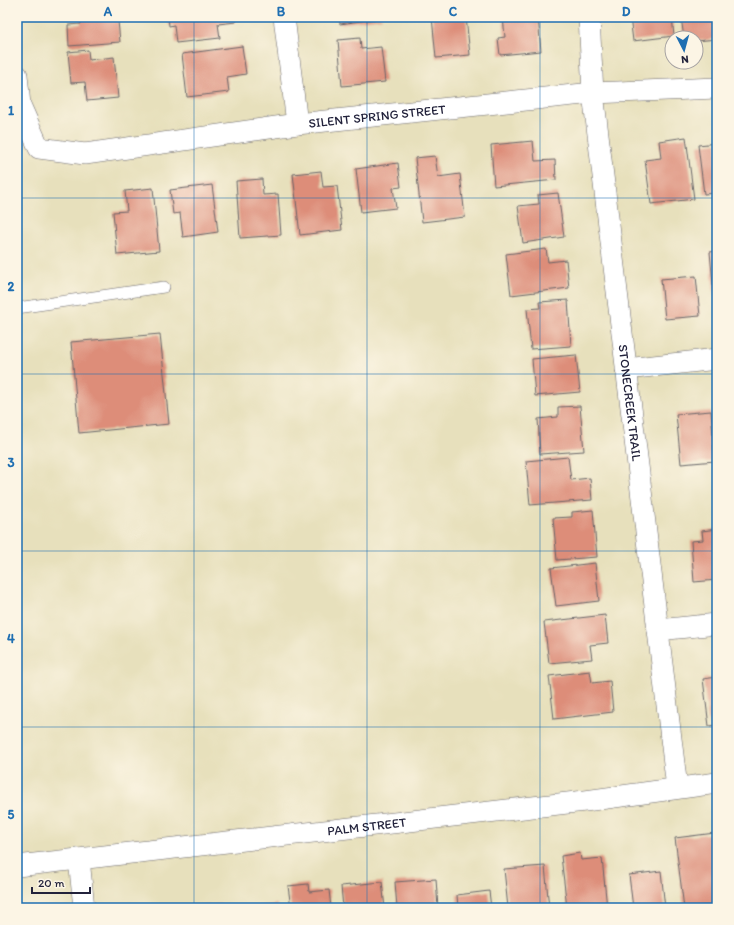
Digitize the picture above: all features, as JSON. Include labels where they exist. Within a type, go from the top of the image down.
[{"type":"street","points":[[284,17],[297,124]]},
{"type":"street","name":"STONECREEK TRAIL","points":[[589,17],[593,93],[677,788]]},
{"type":"street","name":"SILENT SPRING STREET","points":[[17,75],[20,104],[39,148],[85,154],[297,124],[593,93],[717,88]]},
{"type":"street","points":[[626,369],[717,359]]},
{"type":"street","points":[[658,630],[717,624]]},
{"type":"street","name":"PALM STREET","points":[[17,866],[577,802],[717,783]]},
{"type":"street","points":[[79,859],[84,908]]},
{"type":"lane","points":[[17,308],[164,287]]},
{"type":"building","points":[[80,17],[113,17],[113,22],[118,21],[120,42],[69,46],[68,25],[81,24]]},
{"type":"building","points":[[168,17],[236,17],[236,22],[218,24],[220,38],[176,43],[174,25],[169,26]]},
{"type":"building","points":[[339,17],[382,17],[382,18],[340,24]]},
{"type":"building","points":[[432,17],[466,17],[470,55],[436,58]]},
{"type":"building","points":[[503,17],[538,17],[541,51],[500,55],[498,38],[505,37]]},
{"type":"building","points":[[630,17],[672,17],[673,30],[664,30],[664,37],[633,41]]},
{"type":"building","points":[[681,17],[717,17],[717,39],[704,40],[704,30],[683,30]]},
{"type":"building","points":[[360,38],[361,49],[381,47],[385,82],[342,86],[338,40]]},
{"type":"building","points":[[242,46],[246,74],[227,77],[229,92],[187,97],[182,54]]},
{"type":"building","points":[[88,50],[89,60],[114,57],[118,98],[87,101],[85,82],[71,83],[68,52]]},
{"type":"building","points":[[686,137],[694,199],[651,204],[645,160],[661,158],[659,141]]},
{"type":"building","points":[[533,141],[535,161],[555,160],[556,180],[494,186],[491,145]]},
{"type":"building","points":[[717,143],[717,193],[704,194],[698,145]]},
{"type":"building","points":[[435,156],[438,177],[460,174],[465,217],[422,222],[415,158]]},
{"type":"building","points":[[398,163],[401,187],[393,188],[396,208],[361,212],[356,169]]},
{"type":"building","points":[[321,171],[323,187],[337,186],[342,230],[300,235],[293,174]]},
{"type":"building","points":[[262,179],[263,195],[278,194],[281,235],[240,238],[236,181]]},
{"type":"building","points":[[212,185],[218,232],[183,237],[180,213],[173,214],[170,190]]},
{"type":"building","points":[[153,188],[159,251],[117,255],[113,212],[127,211],[125,191]]},
{"type":"building","points":[[558,193],[564,237],[523,243],[518,206],[539,204],[538,195]]},
{"type":"building","points":[[546,249],[548,262],[566,260],[569,288],[511,295],[506,254]]},
{"type":"building","points":[[717,251],[717,295],[714,295],[710,252]]},
{"type":"building","points":[[696,276],[700,316],[665,319],[661,279]]},
{"type":"building","points":[[568,300],[571,346],[531,349],[527,309],[540,308],[539,302]]},
{"type":"building","points":[[160,334],[169,424],[79,433],[71,342]]},
{"type":"building","points":[[576,355],[580,392],[535,396],[532,359]]},
{"type":"building","points":[[580,406],[584,451],[540,454],[538,419],[558,417],[558,407]]},
{"type":"building","points":[[711,411],[715,461],[681,464],[676,414]]},
{"type":"building","points":[[568,457],[571,480],[590,478],[592,500],[530,505],[526,461]]},
{"type":"building","points":[[593,510],[597,557],[557,560],[553,518],[572,517],[572,512]]},
{"type":"building","points":[[717,529],[717,580],[694,582],[691,541],[703,540],[702,531]]},
{"type":"building","points":[[595,563],[599,601],[556,606],[551,568]]},
{"type":"building","points":[[605,615],[608,643],[590,645],[592,659],[549,663],[544,622]]},
{"type":"building","points":[[590,671],[592,683],[610,681],[613,712],[554,719],[549,676]]},
{"type":"building","points":[[717,677],[717,725],[709,726],[703,679]]},
{"type":"building","points":[[715,833],[717,845],[717,905],[684,908],[675,838]]},
{"type":"building","points":[[580,853],[581,860],[602,858],[607,908],[567,908],[561,856]]},
{"type":"building","points":[[545,866],[549,908],[508,908],[504,869]]},
{"type":"building","points":[[661,871],[665,908],[633,908],[629,875]]},
{"type":"building","points":[[436,879],[438,908],[397,908],[395,882]]},
{"type":"building","points":[[382,882],[385,908],[343,908],[341,886]]},
{"type":"building","points":[[308,884],[309,892],[329,890],[331,908],[291,908],[288,886]]},
{"type":"building","points":[[489,891],[491,908],[458,908],[457,895]]},
{"type":"building","points":[[222,904],[223,908],[192,908],[192,907]]},
{"type":"building","points":[[277,904],[277,908],[252,908],[252,907]]}]
